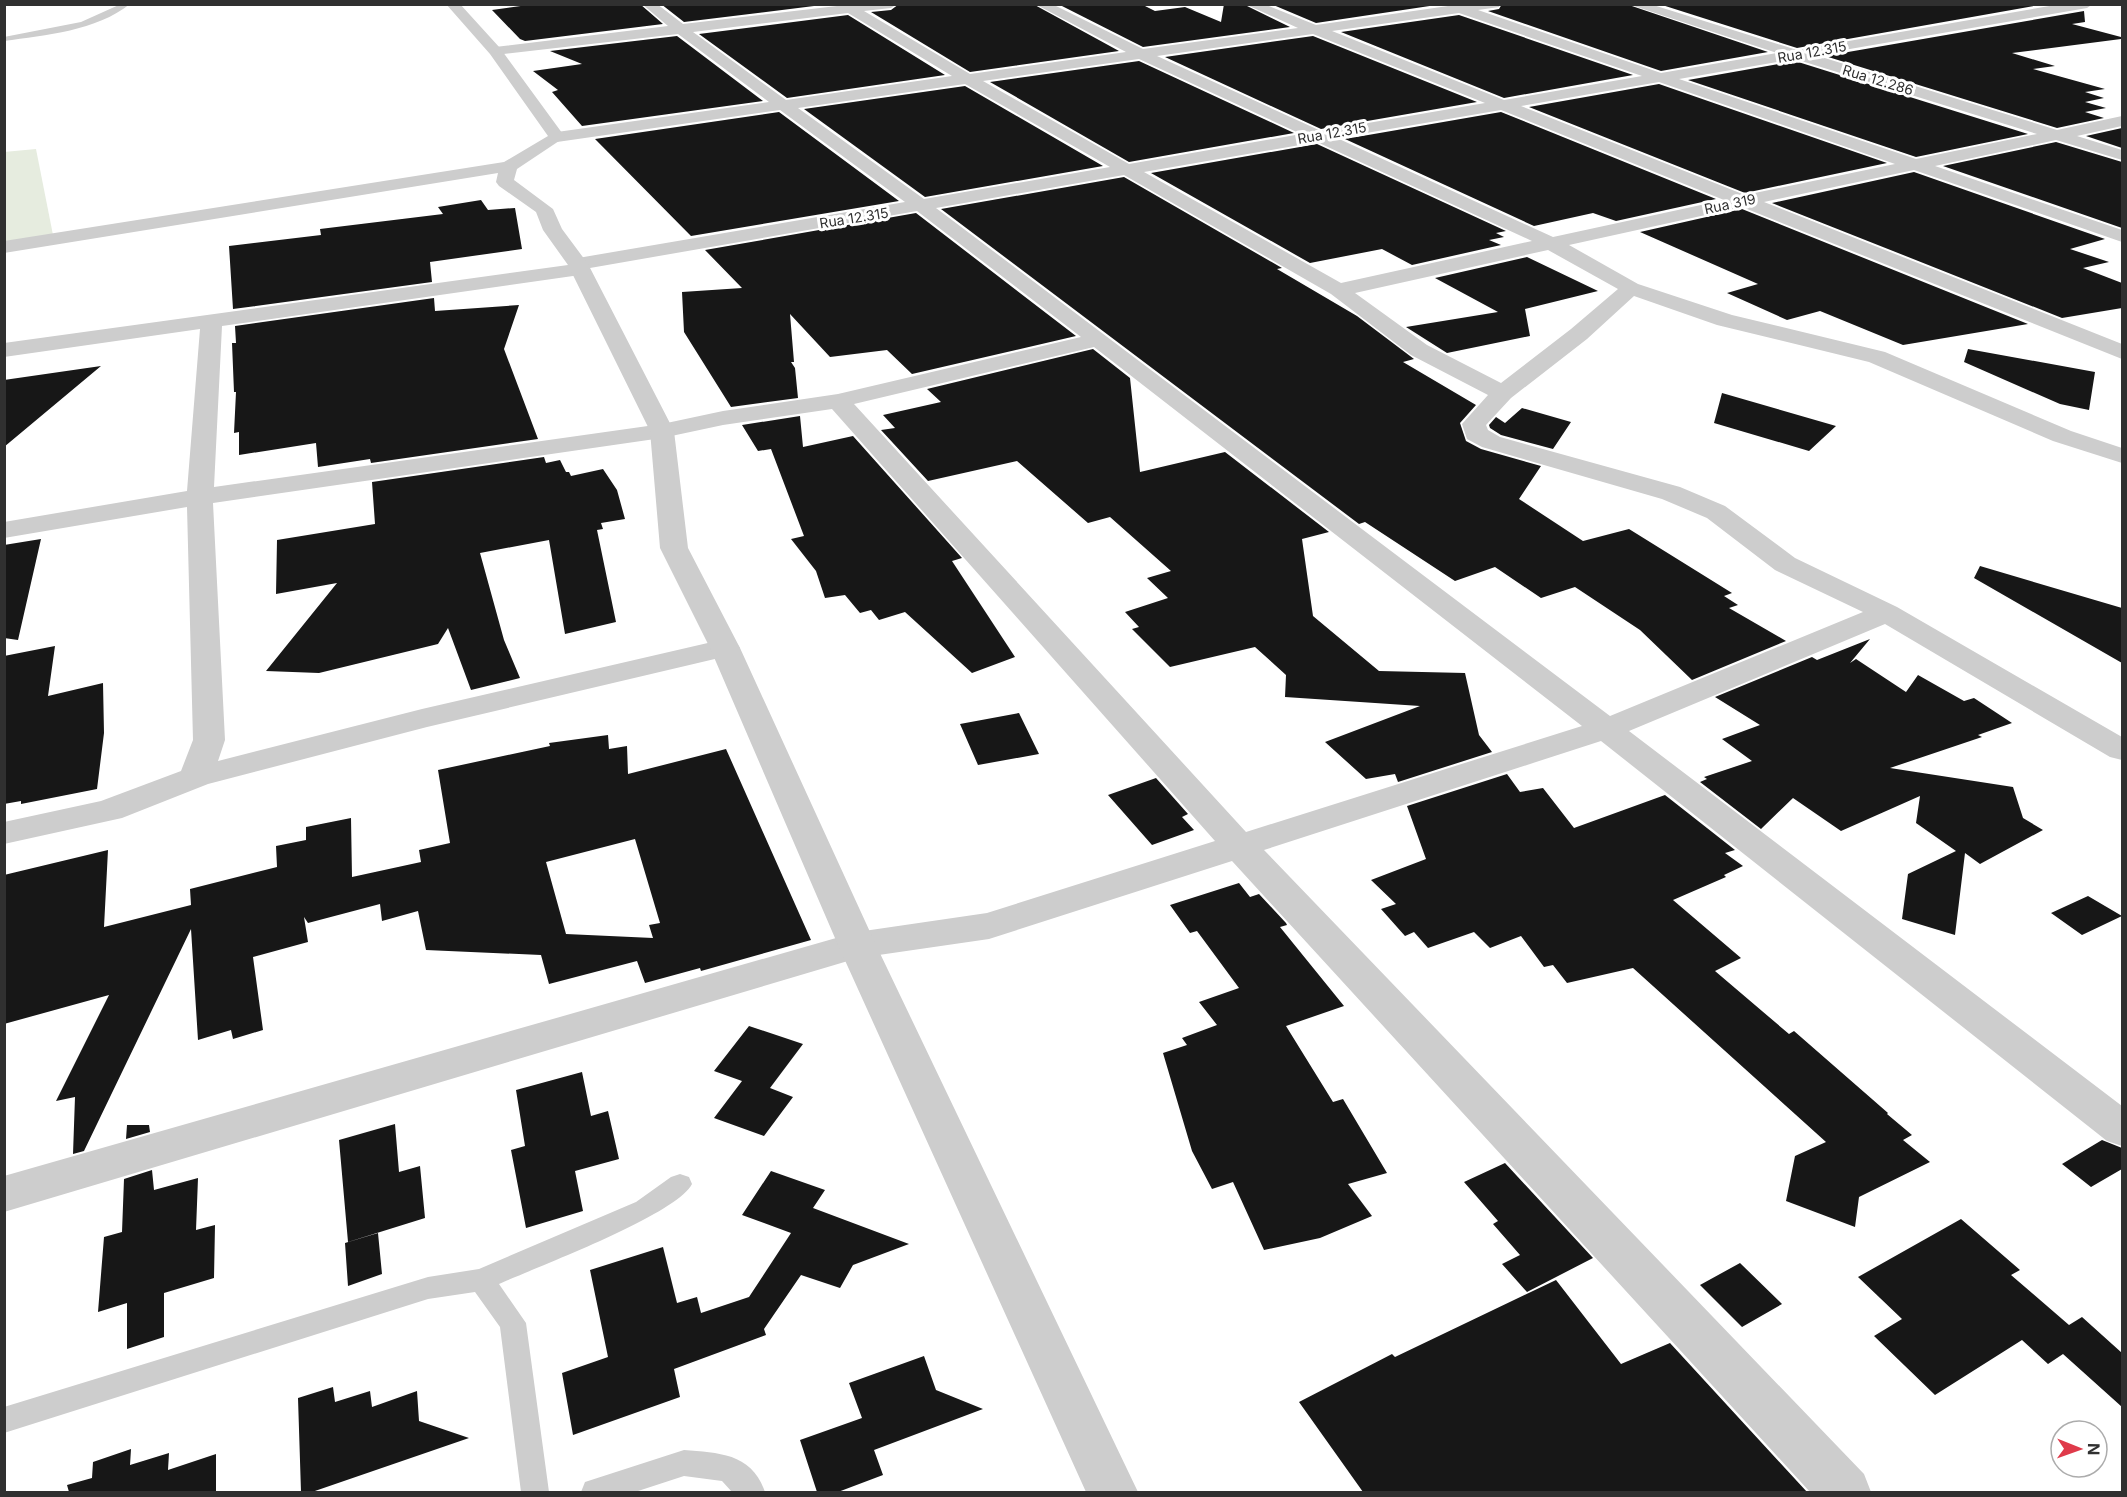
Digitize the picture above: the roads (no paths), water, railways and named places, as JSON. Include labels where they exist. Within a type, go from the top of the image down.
[{"type":"street","points":[[452,4],[495,51],[557,137]]},
{"type":"street","points":[[648,4],[783,106],[922,206],[1608,728],[2122,1129]]},
{"type":"street","points":[[495,51],[682,30],[846,7],[891,4]]},
{"type":"street","points":[[1041,4],[1143,55],[1322,135],[1551,243],[1631,288],[1725,320],[1877,357],[2062,436],[2122,456]]},
{"type":"street","points":[[1251,4],[2122,352]]},
{"type":"street","points":[[4,247],[509,166],[557,137],[1143,55],[1455,7],[1494,4]]},
{"type":"street","name":"Rua 12.286","points":[[1634,4],[2122,155]]},
{"type":"street","name":"Rua 12.315","points":[[4,350],[579,267],[1127,169],[1662,79],[2087,4]]},
{"type":"street","points":[[846,7],[1338,290],[1419,350],[1503,393]]},
{"type":"street","points":[[1455,7],[2122,236]]},
{"type":"street","name":"Rua 319","points":[[1338,290],[2122,121]]},
{"type":"street","points":[[509,166],[506,182],[544,209],[553,230],[579,267],[662,431],[674,548],[725,648],[857,945],[1112,1492]]},
{"type":"street","points":[[1631,288],[1579,334],[1503,393],[1474,424],[1476,434],[1491,442],[1671,493],[1716,512],[1785,564],[1887,613],[2122,750]]},
{"type":"street","points":[[196,777],[209,740],[200,497],[212,319]]},
{"type":"street","points":[[4,530],[200,497],[662,431],[723,417],[838,401],[1096,340]]},
{"type":"street","points":[[838,401],[1238,845],[1845,1492]]},
{"type":"street","points":[[4,1194],[857,945],[989,926],[1608,728],[1887,613]]},
{"type":"street","points":[[4,833],[110,810],[196,777],[422,719],[725,648]]},
{"type":"lane","points":[[4,39],[52,32],[117,11],[127,4]]},
{"type":"lane","points":[[4,1420],[428,1288],[481,1280],[645,1209],[680,1184]]},
{"type":"lane","points":[[481,1280],[513,1323],[536,1492]]},
{"type":"lane","points":[[595,1492],[684,1463],[729,1468],[751,1492]]}]
